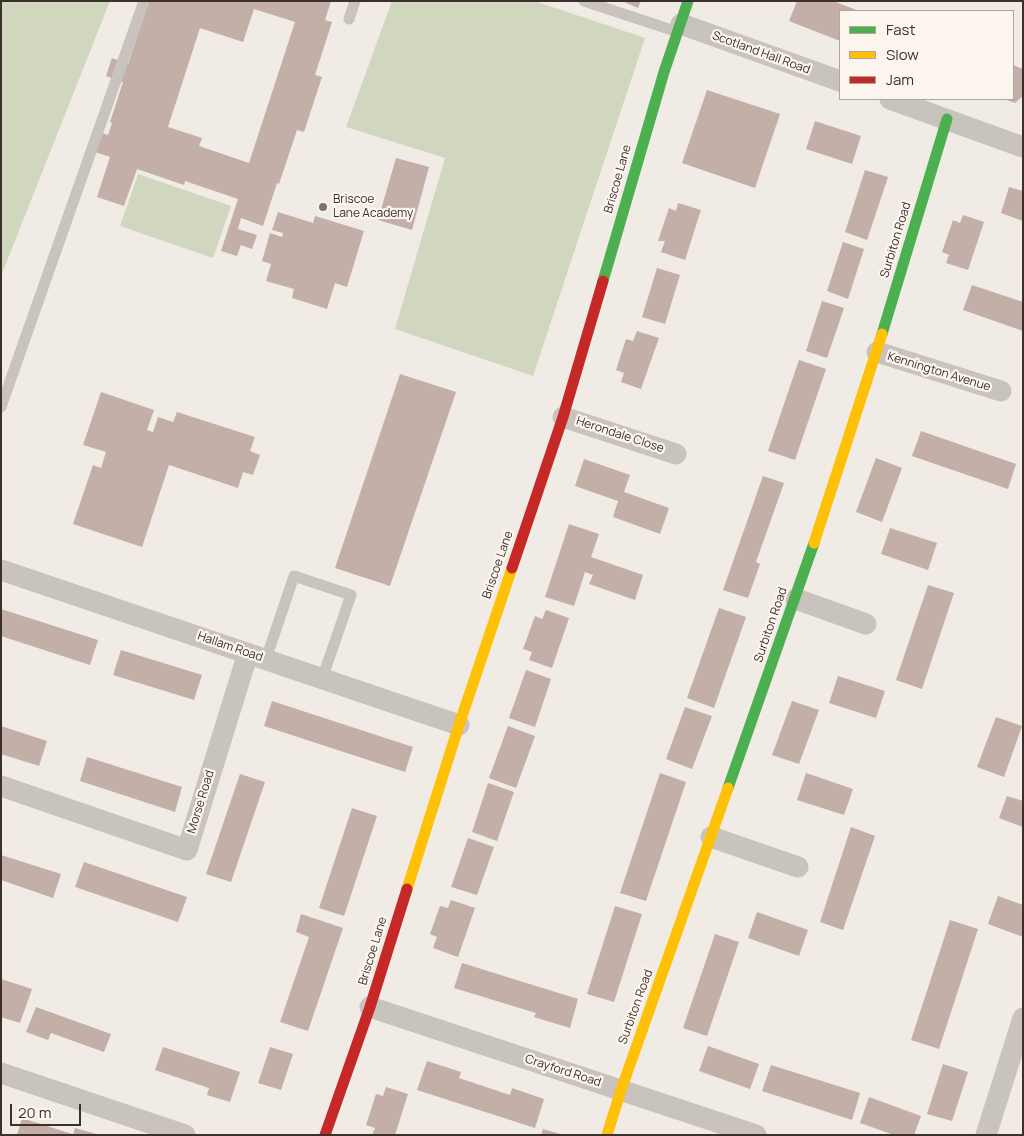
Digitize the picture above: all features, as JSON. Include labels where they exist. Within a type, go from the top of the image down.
[{"type":"street","name":"Briscoe Lane","points":[[325,1135],[370,1007],[459,725],[563,416],[664,72],[688,1]]},
{"type":"street","name":"Scotland Hall Road","points":[[680,28],[839,81]]},
{"type":"street","points":[[893,100],[1023,147]]},
{"type":"street","name":"Surbiton Road","points":[[607,1135],[621,1090],[796,598],[877,352],[947,119]]},
{"type":"street","name":"Kennington Avenue","points":[[877,352],[1001,391]]},
{"type":"street","name":"Herondale Close","points":[[563,416],[676,454]]},
{"type":"street","name":"Hallam Road","points":[[1,570],[459,725]]},
{"type":"street","points":[[796,598],[866,624]]},
{"type":"street","name":"Morse Road","points":[[1,786],[187,850],[257,656]]},
{"type":"street","points":[[711,837],[798,866]]},
{"type":"street","name":"Crayford Road","points":[[370,1007],[756,1135]]},
{"type":"street","points":[[986,1135],[1023,1018]]},
{"type":"street","points":[[1,1073],[185,1135]]},
{"type":"lane","points":[[1,407],[144,1]]},
{"type":"lane","points":[[349,19],[355,1]]},
{"type":"lane","points":[[584,1],[680,28]]},
{"type":"lane","points":[[257,656],[294,576],[350,595],[322,679]]},
{"type":"green space","points":[[1,1],[110,1],[1,276]]},
{"type":"green space","points":[[392,1],[534,1],[645,38],[533,376],[395,329],[445,158],[346,127]]},
{"type":"green space","points":[[138,174],[231,206],[213,258],[120,226]]},
{"type":"building","points":[[149,1],[331,1],[325,20],[332,22],[315,75],[322,77],[304,132],[297,130],[263,226],[241,218],[238,229],[257,235],[252,249],[241,245],[237,256],[221,251],[238,199],[185,181],[184,185],[137,169],[124,206],[97,197],[110,157],[95,152],[102,133],[108,135],[112,123],[110,122],[123,82],[106,76],[112,58],[128,64]],"holes":[[[254,9],[295,22],[249,163],[199,146],[202,138],[168,127],[200,28],[243,42]]]},
{"type":"building","points":[[622,1],[641,1],[638,8]]},
{"type":"building","points":[[797,1],[833,1],[856,10],[839,10],[839,41],[789,21]]},
{"type":"building","points":[[1014,65],[1023,69],[1023,96],[1015,103],[1007,100],[1014,100]]},
{"type":"building","points":[[707,90],[780,114],[755,188],[682,163]]},
{"type":"building","points":[[815,121],[861,136],[852,164],[806,149]]},
{"type":"building","points":[[396,158],[429,167],[412,230],[378,220]]},
{"type":"building","points":[[865,170],[888,177],[867,240],[845,232]]},
{"type":"building","points":[[1009,187],[1023,191],[1023,221],[1001,213]]},
{"type":"building","points":[[678,203],[701,210],[685,260],[661,252],[665,241],[658,241],[669,208],[676,211]]},
{"type":"building","points":[[278,212],[313,223],[315,216],[364,231],[347,287],[335,283],[327,309],[292,298],[294,289],[266,281],[271,264],[262,261],[270,233],[282,237],[283,233],[272,230]]},
{"type":"building","points":[[963,215],[984,222],[968,270],[946,263],[949,255],[942,252],[953,220],[960,223]]},
{"type":"building","points":[[843,242],[864,249],[848,299],[827,291]]},
{"type":"building","points":[[657,268],[680,275],[665,324],[642,317]]},
{"type":"building","points":[[972,285],[1023,302],[1023,331],[963,310]]},
{"type":"building","points":[[822,301],[844,308],[827,358],[806,351]]},
{"type":"building","points":[[637,331],[659,338],[641,389],[621,382],[624,373],[616,370],[626,339],[633,341]]},
{"type":"building","points":[[799,360],[826,369],[795,460],[768,451]]},
{"type":"building","points":[[400,374],[456,392],[390,586],[335,568]]},
{"type":"building","points":[[101,392],[154,410],[147,430],[153,432],[158,417],[173,422],[177,412],[255,437],[250,451],[260,455],[253,475],[243,472],[238,488],[169,465],[142,547],[73,524],[93,465],[101,468],[106,452],[83,445]]},
{"type":"building","points":[[921,431],[1016,464],[1008,489],[912,456]]},
{"type":"building","points":[[876,458],[902,468],[882,522],[856,512]]},
{"type":"building","points":[[584,459],[630,475],[624,492],[669,508],[660,534],[613,517],[618,501],[575,486]]},
{"type":"building","points":[[763,476],[784,483],[756,562],[760,564],[748,598],[723,590]]},
{"type":"building","points":[[569,524],[599,534],[591,557],[643,575],[635,600],[589,584],[593,575],[585,572],[574,606],[545,597]]},
{"type":"building","points":[[890,528],[937,543],[928,570],[881,554]]},
{"type":"building","points":[[928,585],[954,593],[922,689],[896,680]]},
{"type":"building","points":[[719,608],[746,617],[714,708],[687,698]]},
{"type":"building","points":[[1,609],[98,640],[90,665],[1,636]]},
{"type":"building","points":[[546,610],[569,618],[552,668],[529,660],[532,652],[523,649],[535,616],[542,619]]},
{"type":"building","points":[[121,650],[202,675],[194,700],[113,675]]},
{"type":"building","points":[[526,670],[551,679],[535,727],[509,718]]},
{"type":"building","points":[[838,676],[885,691],[876,718],[829,703]]},
{"type":"building","points":[[272,701],[413,747],[405,772],[264,726]]},
{"type":"building","points":[[792,701],[819,710],[799,764],[772,755]]},
{"type":"building","points":[[685,707],[712,716],[692,769],[666,759]]},
{"type":"building","points":[[996,717],[1022,726],[1004,777],[977,767]]},
{"type":"building","points":[[1,726],[47,741],[39,766],[1,754]]},
{"type":"building","points":[[508,726],[535,736],[516,788],[489,778]]},
{"type":"building","points":[[87,757],[182,787],[175,812],[80,781]]},
{"type":"building","points":[[660,773],[686,782],[646,901],[620,893]]},
{"type":"building","points":[[806,773],[853,789],[844,815],[797,800]]},
{"type":"building","points":[[240,774],[265,782],[231,882],[206,874]]},
{"type":"building","points":[[488,783],[514,792],[497,841],[472,832]]},
{"type":"building","points":[[1007,796],[1023,801],[1023,827],[999,818]]},
{"type":"building","points":[[352,808],[377,816],[344,916],[319,908]]},
{"type":"building","points":[[851,827],[875,836],[843,930],[820,922]]},
{"type":"building","points":[[468,838],[494,847],[477,895],[451,887]]},
{"type":"building","points":[[1,855],[61,874],[53,898],[1,880]]},
{"type":"building","points":[[84,862],[187,897],[178,922],[75,887]]},
{"type":"building","points":[[998,896],[1023,905],[1023,937],[988,924]]},
{"type":"building","points":[[451,900],[475,908],[458,957],[433,948],[437,937],[430,934],[440,906],[448,908]]},
{"type":"building","points":[[615,906],[642,914],[614,1002],[587,994]]},
{"type":"building","points":[[757,912],[808,930],[799,956],[748,938]]},
{"type":"building","points":[[301,914],[343,928],[308,1031],[280,1022],[309,937],[296,932]]},
{"type":"building","points":[[950,920],[978,929],[939,1049],[911,1040]]},
{"type":"building","points":[[715,934],[739,942],[707,1036],[683,1028]]},
{"type":"building","points":[[462,963],[578,999],[570,1028],[534,1017],[536,1013],[454,988]]},
{"type":"building","points":[[1,979],[32,989],[20,1023],[1,1017]]},
{"type":"building","points":[[36,1007],[111,1034],[104,1052],[51,1033],[48,1040],[26,1032]]},
{"type":"building","points":[[708,1046],[759,1064],[750,1089],[699,1071]]},
{"type":"building","points":[[163,1047],[240,1072],[230,1102],[207,1095],[209,1088],[155,1070]]},
{"type":"building","points":[[270,1047],[293,1054],[281,1090],[258,1083]]},
{"type":"building","points":[[427,1061],[461,1072],[459,1078],[510,1095],[512,1088],[544,1099],[535,1128],[417,1090]]},
{"type":"building","points":[[943,1064],[968,1072],[952,1121],[927,1114]]},
{"type":"building","points":[[771,1065],[860,1093],[852,1120],[762,1091]]},
{"type":"building","points":[[386,1087],[408,1094],[395,1135],[372,1135],[375,1128],[366,1125],[376,1094],[383,1096]]},
{"type":"building","points":[[869,1097],[921,1116],[914,1135],[894,1135],[860,1123]]},
{"type":"building","points":[[22,1118],[72,1134],[72,1135],[17,1135]]},
{"type":"building","points":[[75,1128],[96,1134],[96,1135],[73,1135]]},
{"type":"building","points":[[543,1129],[560,1134],[541,1135]]},
{"type":"traffic: fast","points":[[603,281],[664,72],[688,1]]},
{"type":"traffic: fast","points":[[882,334],[947,119]]},
{"type":"traffic: fast","points":[[728,788],[814,543]]},
{"type":"traffic: slow","points":[[814,543],[882,334]]},
{"type":"traffic: slow","points":[[407,889],[459,725],[512,568]]},
{"type":"traffic: slow","points":[[607,1135],[621,1090],[728,788]]},
{"type":"traffic: jam","points":[[512,568],[563,417],[603,281]]},
{"type":"traffic: jam","points":[[325,1135],[370,1007],[407,889]]},
{"type":"place","name":"Briscoe Lane Academy","points":[[323,207]]}]
